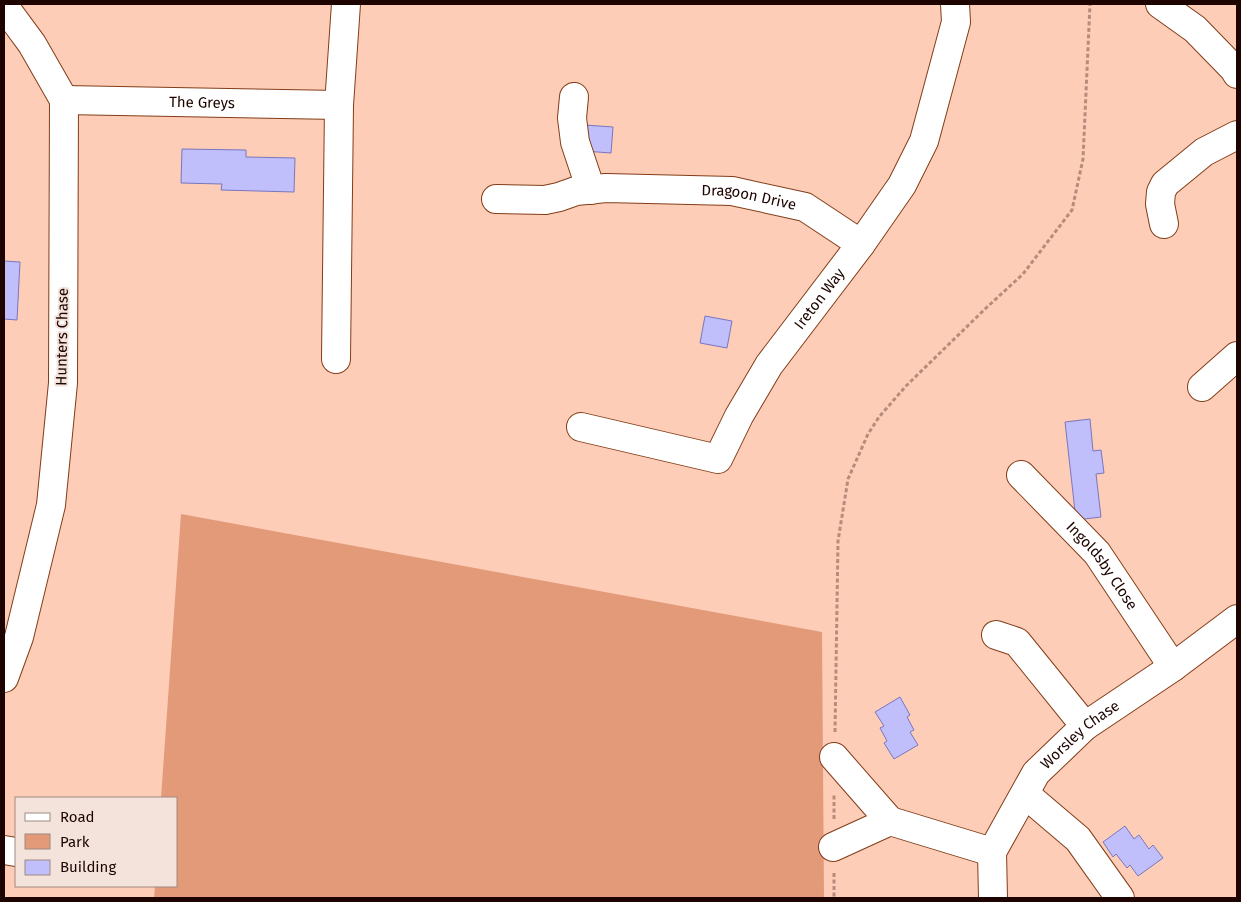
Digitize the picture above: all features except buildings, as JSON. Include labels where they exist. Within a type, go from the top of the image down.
[{"type":"street","points":[[336,359],[338,105],[346,4]]},
{"type":"street","name":"Ireton Way","points":[[581,426],[718,460],[739,416],[769,365],[861,244],[902,185],[924,141],[956,22],[955,4]]},
{"type":"street","points":[[1160,4],[1195,29],[1237,74]]},
{"type":"street","name":"Hunters Chase","points":[[4,6],[32,44],[64,100],[63,383],[51,505],[19,637],[4,678]]},
{"type":"street","points":[[574,97],[572,118],[575,142],[591,190]]},
{"type":"street","name":"The Greys","points":[[64,100],[338,105]]},
{"type":"street","points":[[1164,224],[1160,204],[1161,192],[1165,184],[1204,152],[1237,135]]},
{"type":"street","name":"Dragoon Drive","points":[[496,199],[546,200],[576,191],[606,188],[732,191],[805,207],[861,244]]},
{"type":"street","points":[[1202,387],[1237,356]]},
{"type":"street","name":"Ingoldsby Close","points":[[1021,475],[1097,552],[1174,667]]},
{"type":"street","name":"Worsley Chase","points":[[992,852],[1036,773],[1085,726],[1174,667],[1237,619]]},
{"type":"street","points":[[996,635],[1017,642],[1085,726]]},
{"type":"street","points":[[834,757],[890,821],[992,852],[993,898]]},
{"type":"street","points":[[1024,794],[1078,839],[1120,898]]},
{"type":"street","points":[[834,847],[890,821]]},
{"type":"path","points":[[834,898],[834,757],[838,541],[848,479],[868,434],[879,416],[906,386],[1023,274],[1072,210],[1083,159],[1090,4]]},
{"type":"green space","points":[[181,514],[822,632],[824,898],[154,898],[155,887],[178,887],[178,797],[161,797]]}]
